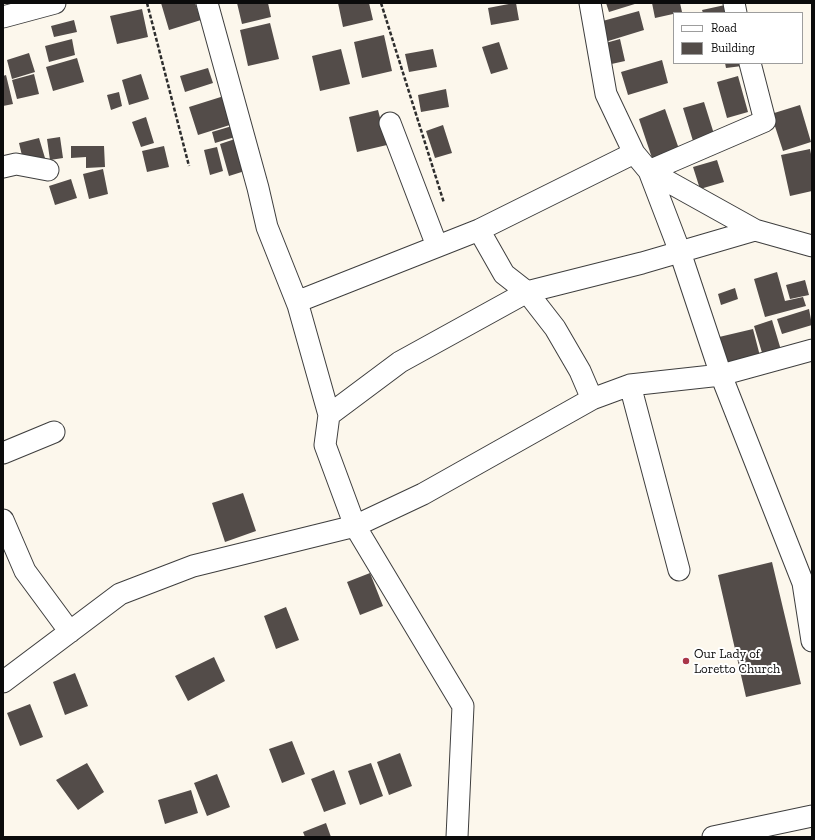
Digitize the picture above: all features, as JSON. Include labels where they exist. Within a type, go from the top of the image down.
[{"type":"street","points":[[3,17],[55,3]]},
{"type":"street","points":[[207,3],[258,188],[267,227],[298,305],[329,415],[325,446],[355,526],[463,706],[452,836]]},
{"type":"street","points":[[590,3],[606,94],[634,153],[649,171],[680,252],[721,375],[803,583],[812,641]]},
{"type":"street","points":[[649,171],[765,121],[750,64]]},
{"type":"street","points":[[390,123],[438,246]]},
{"type":"street","points":[[298,305],[299,301],[478,230],[634,153]]},
{"type":"street","points":[[3,167],[16,164],[48,170]]},
{"type":"street","points":[[649,171],[754,230],[812,246]]},
{"type":"street","points":[[478,230],[504,274],[527,292],[555,328],[580,371],[592,399]]},
{"type":"street","points":[[329,415],[400,362],[527,292],[680,252],[754,230]]},
{"type":"street","points":[[3,682],[120,594],[193,566],[355,526],[423,494],[592,399],[630,385],[721,375],[812,350]]},
{"type":"street","points":[[630,385],[679,570]]},
{"type":"street","points":[[3,453],[54,432]]},
{"type":"street","points":[[3,520],[25,571],[70,632]]},
{"type":"street","points":[[713,837],[812,816]]},
{"type":"path","points":[[147,3],[189,166]]},
{"type":"path","points":[[381,3],[446,210]]},
{"type":"building","points":[[161,3],[195,3],[201,20],[169,30]]},
{"type":"building","points":[[237,3],[268,3],[271,17],[242,24]]},
{"type":"building","points":[[338,3],[369,3],[373,20],[343,27]]},
{"type":"building","points":[[516,3],[519,20],[491,25],[488,8]]},
{"type":"building","points":[[606,3],[638,3],[609,12]]},
{"type":"building","points":[[652,3],[680,3],[682,12],[673,12],[673,14],[655,18]]},
{"type":"building","points":[[725,5],[727,12],[703,12],[702,10]]},
{"type":"building","points":[[142,9],[148,37],[117,44],[110,16]]},
{"type":"building","points":[[639,11],[644,30],[605,42],[599,22]]},
{"type":"building","points":[[74,20],[77,32],[54,37],[51,26]]},
{"type":"building","points":[[270,23],[279,59],[248,66],[240,30]]},
{"type":"building","points":[[384,35],[392,71],[362,78],[354,42]]},
{"type":"building","points":[[72,39],[75,55],[49,62],[45,46]]},
{"type":"building","points":[[620,39],[625,61],[607,65],[602,44]]},
{"type":"building","points":[[499,42],[508,69],[491,74],[482,47]]},
{"type":"building","points":[[341,49],[350,84],[320,91],[312,56]]},
{"type":"building","points":[[433,49],[437,67],[409,72],[405,54]]},
{"type":"building","points":[[29,53],[35,72],[12,79],[7,60]]},
{"type":"building","points":[[77,58],[84,82],[53,91],[46,67]]},
{"type":"building","points":[[662,60],[668,83],[628,95],[621,72]]},
{"type":"building","points":[[725,64],[741,64],[742,66],[726,68]]},
{"type":"building","points":[[208,68],[213,83],[185,92],[180,76]]},
{"type":"building","points":[[34,74],[39,94],[17,99],[12,80]]},
{"type":"building","points":[[141,74],[149,99],[129,105],[122,80]]},
{"type":"building","points":[[6,75],[13,104],[3,106],[3,76]]},
{"type":"building","points":[[738,76],[748,112],[727,118],[717,82]]},
{"type":"building","points":[[446,89],[449,107],[421,112],[418,95]]},
{"type":"building","points":[[119,92],[122,106],[111,110],[107,95]]},
{"type":"building","points":[[224,96],[233,124],[198,135],[189,107]]},
{"type":"building","points":[[704,102],[714,134],[693,141],[683,108]]},
{"type":"building","points":[[800,105],[811,142],[783,151],[771,114]]},
{"type":"building","points":[[665,109],[679,149],[652,158],[639,119]]},
{"type":"building","points":[[378,110],[387,145],[357,152],[349,117]]},
{"type":"building","points":[[146,117],[154,143],[141,147],[132,122]]},
{"type":"building","points":[[443,125],[452,153],[435,158],[426,131]]},
{"type":"building","points":[[232,126],[235,137],[215,143],[212,132]]},
{"type":"building","points":[[60,137],[63,158],[50,160],[47,139]]},
{"type":"building","points":[[39,138],[45,158],[24,164],[19,143]]},
{"type":"building","points":[[238,138],[248,170],[229,176],[220,144]]},
{"type":"building","points":[[71,146],[104,146],[105,167],[86,168],[86,157],[71,158]]},
{"type":"building","points":[[164,146],[169,167],[147,172],[142,151]]},
{"type":"building","points":[[217,147],[223,171],[210,175],[204,150]]},
{"type":"building","points":[[810,149],[812,159],[812,191],[790,196],[781,155]]},
{"type":"building","points":[[717,160],[724,182],[700,189],[693,167]]},
{"type":"building","points":[[103,169],[108,194],[89,199],[83,174]]},
{"type":"building","points":[[71,179],[77,198],[55,205],[49,186]]},
{"type":"building","points":[[777,272],[785,301],[803,297],[806,306],[765,317],[754,279]]},
{"type":"building","points":[[805,280],[809,295],[790,299],[786,285]]},
{"type":"building","points":[[735,288],[738,299],[721,305],[718,294]]},
{"type":"building","points":[[809,309],[812,325],[782,334],[777,319]]},
{"type":"building","points":[[772,320],[781,350],[763,356],[754,326]]},
{"type":"building","points":[[753,329],[760,356],[726,365],[719,337]]},
{"type":"building","points":[[243,493],[256,531],[225,542],[212,503]]},
{"type":"building","points":[[772,562],[801,684],[746,697],[718,575]]},
{"type":"building","points":[[370,573],[383,606],[360,615],[347,582]]},
{"type":"building","points":[[286,607],[299,640],[276,649],[264,616]]},
{"type":"building","points":[[214,657],[225,681],[188,701],[175,676]]},
{"type":"building","points":[[75,673],[88,706],[65,715],[53,682]]},
{"type":"building","points":[[30,704],[43,737],[20,746],[7,713]]},
{"type":"building","points":[[292,741],[305,774],[282,783],[269,749]]},
{"type":"building","points":[[400,753],[412,786],[389,795],[377,762]]},
{"type":"building","points":[[87,763],[104,792],[78,810],[56,780]]},
{"type":"building","points":[[371,763],[383,796],[360,805],[348,771]]},
{"type":"building","points":[[334,770],[346,804],[324,812],[311,779]]},
{"type":"building","points":[[217,774],[230,807],[207,816],[194,783]]},
{"type":"building","points":[[191,790],[198,813],[165,824],[158,800]]},
{"type":"building","points":[[326,823],[331,837],[305,837],[303,832]]},
{"type":"place","name":"Our Lady of Loretto Church","points":[[686,661]]}]
